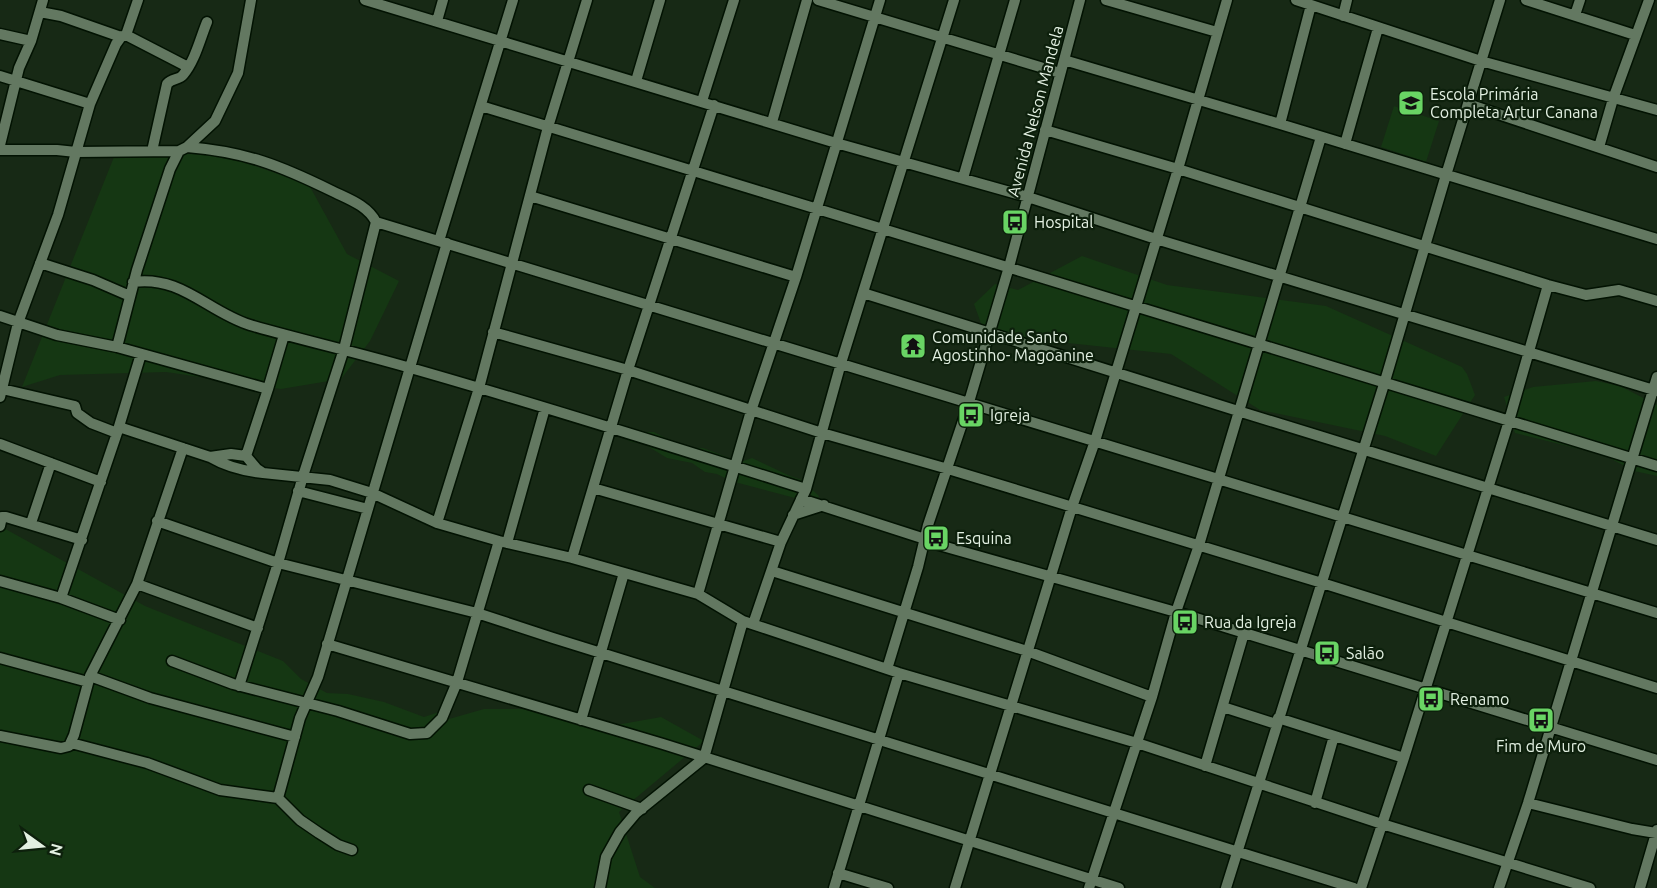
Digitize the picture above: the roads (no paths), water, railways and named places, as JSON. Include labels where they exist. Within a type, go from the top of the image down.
[{"type":"street","points":[[0,145],[19,68],[31,41],[44,0]]},
{"type":"street","points":[[138,0],[124,36],[90,104],[58,215],[18,323],[3,373],[1,393],[75,406],[77,413],[92,423],[183,448],[210,457],[224,465],[330,480],[372,493],[437,523],[698,594],[748,622],[899,673],[1137,742],[1315,803],[1590,888]]},
{"type":"street","points":[[117,346],[133,282],[170,169],[183,149],[215,121],[238,73],[251,0]]},
{"type":"street","points":[[365,0],[836,143],[1028,197],[1156,239],[1655,390]]},
{"type":"street","points":[[437,21],[443,0]]},
{"type":"street","points":[[278,798],[295,737],[318,677],[410,368],[481,106],[513,0]]},
{"type":"street","points":[[437,523],[479,388],[548,127],[587,0]]},
{"type":"street","points":[[636,81],[660,0]]},
{"type":"street","points":[[702,101],[734,0]]},
{"type":"street","points":[[772,122],[807,0]]},
{"type":"street","points":[[818,0],[1060,73]]},
{"type":"street","points":[[698,594],[751,411],[796,277],[880,0]]},
{"type":"street","points":[[600,888],[606,857],[620,832],[642,808],[704,758],[748,622],[772,571],[793,514],[804,494],[840,363],[954,0]]},
{"type":"street","points":[[963,178],[1015,0]]},
{"type":"street","name":"Avenida Nelson Mandela","points":[[887,669],[926,539],[928,525],[948,469],[1009,267],[1080,0]]},
{"type":"street","points":[[1106,0],[1217,32]]},
{"type":"street","points":[[1149,12],[1152,0]]},
{"type":"street","points":[[955,888],[1072,507],[1095,441],[1227,0]]},
{"type":"street","points":[[1296,0],[1481,61],[1657,110]]},
{"type":"street","points":[[1343,16],[1347,0]]},
{"type":"street","points":[[1226,888],[1364,450],[1500,0]]},
{"type":"street","points":[[1526,0],[1635,36]]},
{"type":"street","points":[[1575,15],[1580,0]]},
{"type":"street","points":[[1599,147],[1613,99],[1648,0]]},
{"type":"street","points":[[1281,124],[1311,5]]},
{"type":"street","points":[[40,12],[62,16],[124,36],[188,67]]},
{"type":"street","points":[[152,152],[167,84],[170,80],[183,76],[207,22]]},
{"type":"street","points":[[1345,144],[1378,28]]},
{"type":"street","points":[[0,33],[31,41]]},
{"type":"street","points":[[1064,60],[1657,239]]},
{"type":"street","points":[[0,76],[90,104]]},
{"type":"street","points":[[1468,104],[1657,166]]},
{"type":"street","points":[[572,558],[628,370],[714,105]]},
{"type":"street","points":[[481,106],[1657,466]]},
{"type":"street","points":[[1046,130],[1425,245],[1548,285],[1586,295],[1619,290],[1657,301]]},
{"type":"street","points":[[1090,884],[1152,697],[1321,137]]},
{"type":"street","points":[[0,150],[76,152],[221,150],[258,159],[287,169],[367,209],[376,222],[1657,613]]},
{"type":"street","points":[[530,196],[796,277]]},
{"type":"street","points":[[239,686],[344,349],[376,222]]},
{"type":"street","points":[[40,263],[93,280],[130,296]]},
{"type":"street","points":[[137,270],[148,280]]},
{"type":"street","points":[[133,282],[148,280],[182,288],[236,320],[479,388],[735,466],[825,505],[939,545],[1176,612],[1657,760]]},
{"type":"street","points":[[1361,888],[1509,421],[1548,285]]},
{"type":"street","points":[[863,292],[988,333],[1657,540]]},
{"type":"street","points":[[0,316],[57,334],[117,346],[268,390]]},
{"type":"street","points":[[493,332],[628,370],[822,433],[1198,545],[1657,688]]},
{"type":"street","points":[[246,456],[284,335]]},
{"type":"street","points":[[61,598],[82,540],[141,354]]},
{"type":"street","points":[[1498,888],[1528,803],[1549,727],[1655,390],[1657,377]]},
{"type":"street","points":[[172,661],[239,686],[307,702],[410,734],[426,734],[442,718],[457,682],[477,613],[503,542],[545,408]]},
{"type":"street","points":[[0,444],[101,482]]},
{"type":"street","points":[[0,736],[61,748],[66,748],[71,743],[89,679],[137,584],[183,448]]},
{"type":"street","points":[[210,457],[231,454],[246,456],[257,469],[263,472]]},
{"type":"street","points":[[31,523],[51,463]]},
{"type":"street","points":[[593,488],[781,542]]},
{"type":"street","points":[[298,491],[368,510]]},
{"type":"street","points":[[793,514],[825,505]]},
{"type":"street","points":[[0,526],[3,517],[31,523],[82,540]]},
{"type":"street","points":[[158,520],[278,564],[347,579],[477,613],[1354,888]]},
{"type":"street","points":[[772,571],[1027,651],[1152,697]]},
{"type":"street","points":[[581,720],[624,573]]},
{"type":"street","points":[[0,581],[61,598],[120,620]]},
{"type":"street","points":[[137,584],[258,628]]},
{"type":"street","points":[[1205,766],[1244,633]]},
{"type":"street","points":[[327,644],[704,758],[969,842],[1090,884],[1119,888]]},
{"type":"street","points":[[0,658],[89,679],[295,737]]},
{"type":"street","points":[[834,888],[899,673]]},
{"type":"street","points":[[1223,706],[1334,736],[1404,758]]},
{"type":"street","points":[[1315,803],[1334,736]]},
{"type":"street","points":[[71,743],[147,763],[220,790],[278,798],[300,820],[338,845],[352,850]]},
{"type":"street","points":[[590,790],[642,808]]},
{"type":"street","points":[[1528,803],[1632,829],[1656,838],[1640,888]]},
{"type":"street","points":[[838,873],[888,888]]},
{"type":"place","name":"Escola Primária Completa Artur Canana","points":[[1411,103]]},
{"type":"place","name":"Hospital","points":[[1015,222]]},
{"type":"place","name":"Comunidade Santo Agostinho- Magoanine","points":[[913,346]]},
{"type":"place","name":"Igreja","points":[[971,415]]},
{"type":"place","name":"Esquina","points":[[936,538]]},
{"type":"place","name":"Rua da Igreja","points":[[1185,622]]},
{"type":"place","name":"Salão","points":[[1327,653]]},
{"type":"place","name":"Renamo","points":[[1431,699]]},
{"type":"place","name":"Fim de Muro","points":[[1541,720]]}]
